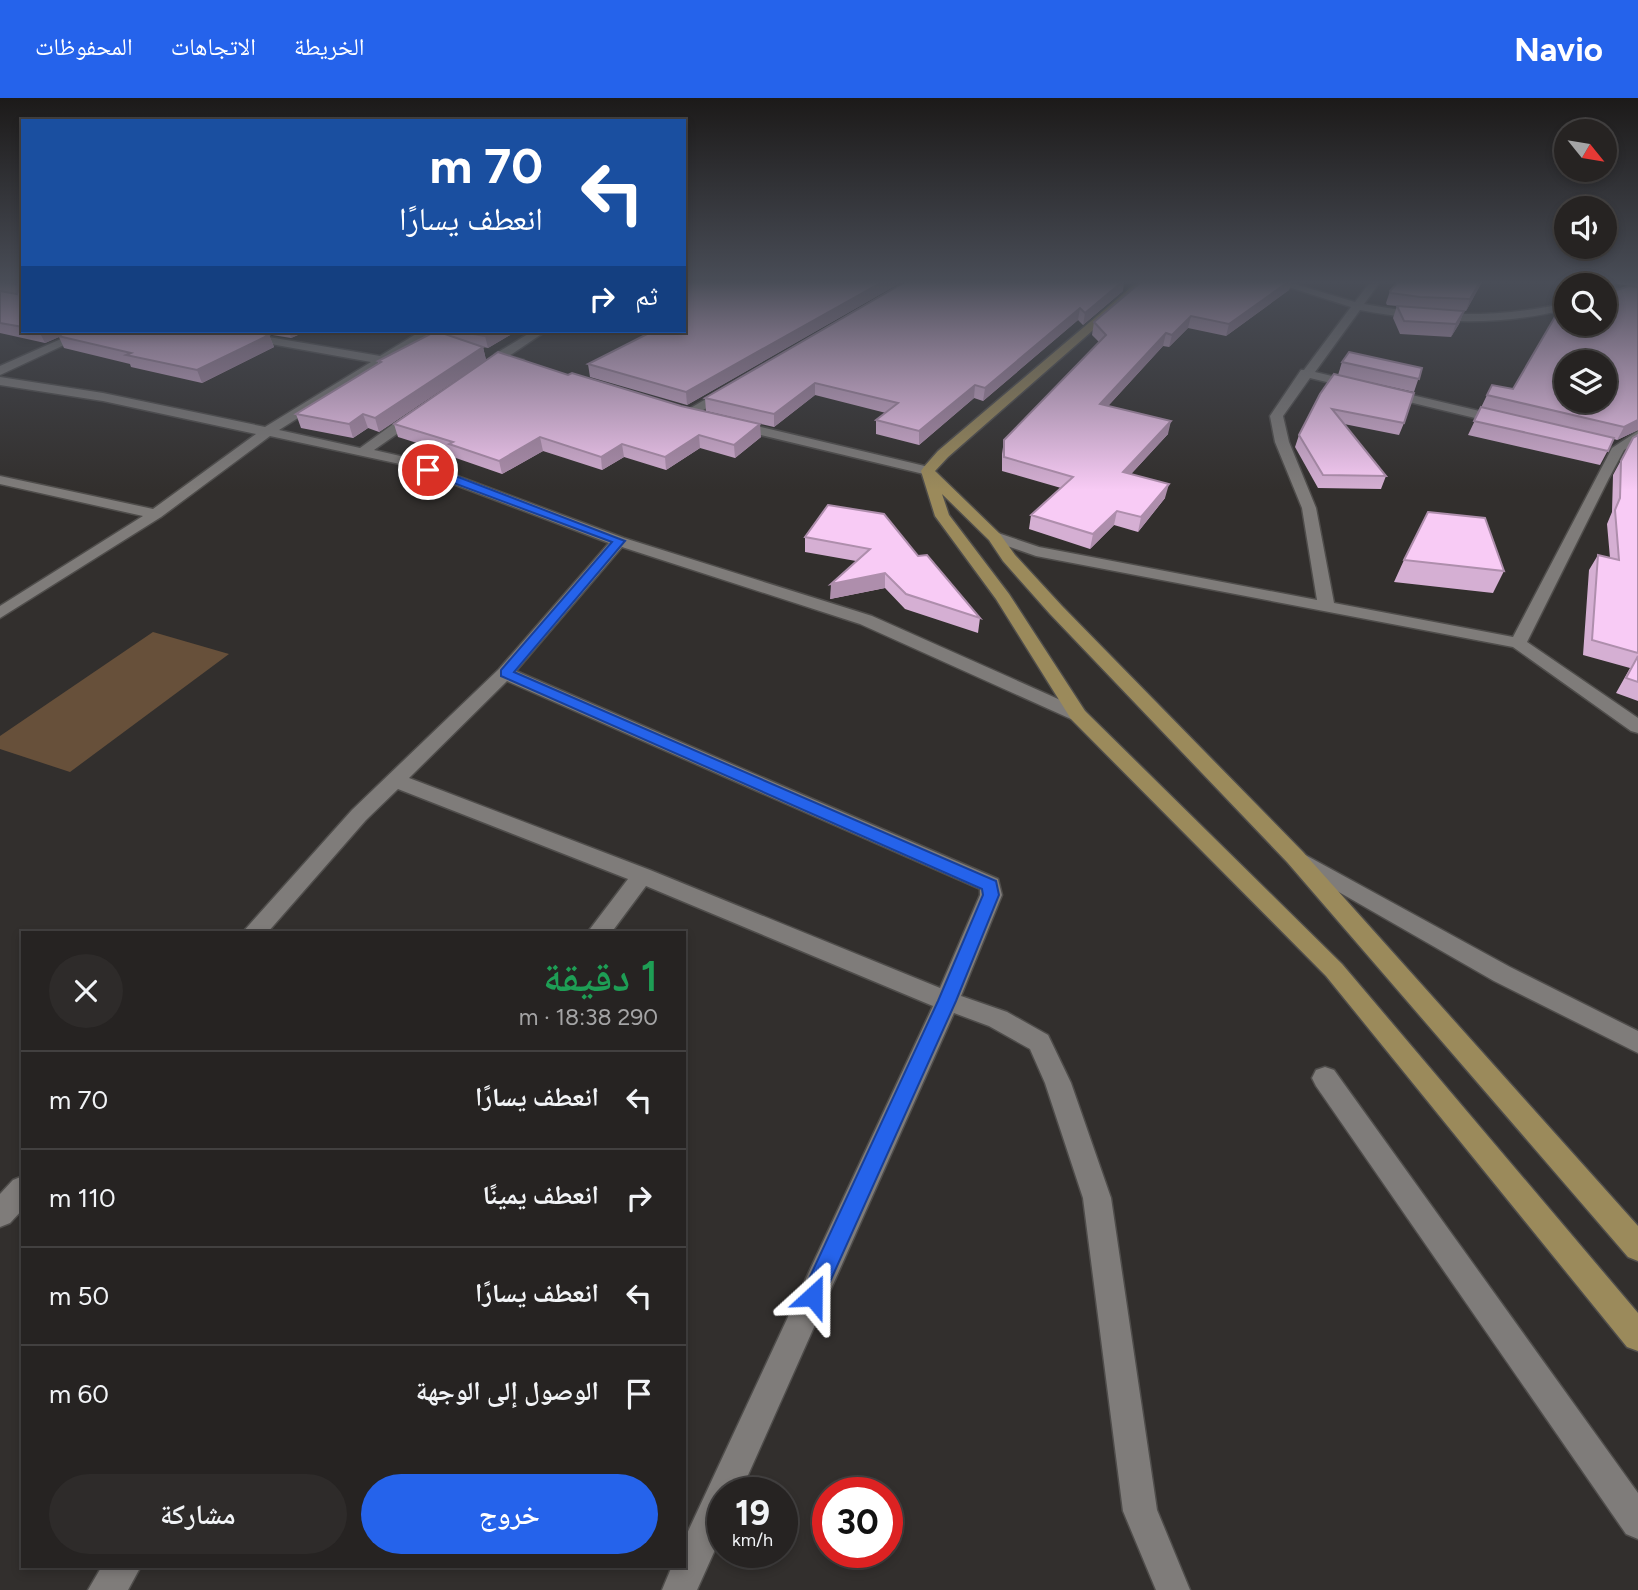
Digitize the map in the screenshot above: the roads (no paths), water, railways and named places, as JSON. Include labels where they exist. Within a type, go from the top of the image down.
[{"type":"main road","points":[[928,471],[943,454],[1062,352]]},
{"type":"main road","points":[[928,471],[995,537],[1009,558],[1056,610],[1295,857],[1638,1247]]},
{"type":"main road","points":[[928,471],[942,516],[1003,597],[1078,715],[1334,970],[1638,1336]]},
{"type":"street","points":[[0,371],[43,352]]},
{"type":"street","points":[[333,352],[381,360]]},
{"type":"street","points":[[0,612],[156,514],[267,432],[395,352]]},
{"type":"street","points":[[508,352],[493,361],[536,368]]},
{"type":"street","points":[[1321,352],[1276,416],[1282,442],[1309,508],[1326,607]]},
{"type":"street","points":[[1305,373],[1514,423]]},
{"type":"street","points":[[0,381],[103,397],[404,461],[619,541],[866,620],[1078,715]]},
{"type":"street","points":[[735,386],[695,415],[928,471]]},
{"type":"street","points":[[363,452],[431,404]]},
{"type":"street","points":[[1518,643],[1612,447],[1638,435]]},
{"type":"street","points":[[0,480],[156,514]]},
{"type":"street","points":[[995,537],[1036,551],[1518,643],[1638,727]]},
{"type":"street","points":[[255,931],[359,815],[506,673],[619,541]]},
{"type":"street","points":[[0,594],[21,600]]},
{"type":"street","points":[[506,673],[990,885],[991,895],[947,1001],[730,1477]]},
{"type":"street","points":[[394,780],[998,1019],[1039,1042],[1058,1083],[1097,1198],[1140,1511],[1173,1590]]},
{"type":"street","points":[[1295,857],[1502,974],[1638,1043]]},
{"type":"street","points":[[600,931],[642,876]]},
{"type":"street","points":[[1325,1078],[1638,1522]]},
{"type":"street","points":[[0,1214],[21,1191]]},
{"type":"street","points":[[679,1590],[707,1528]]},
{"type":"street","points":[[106,1590],[122,1568]]}]
